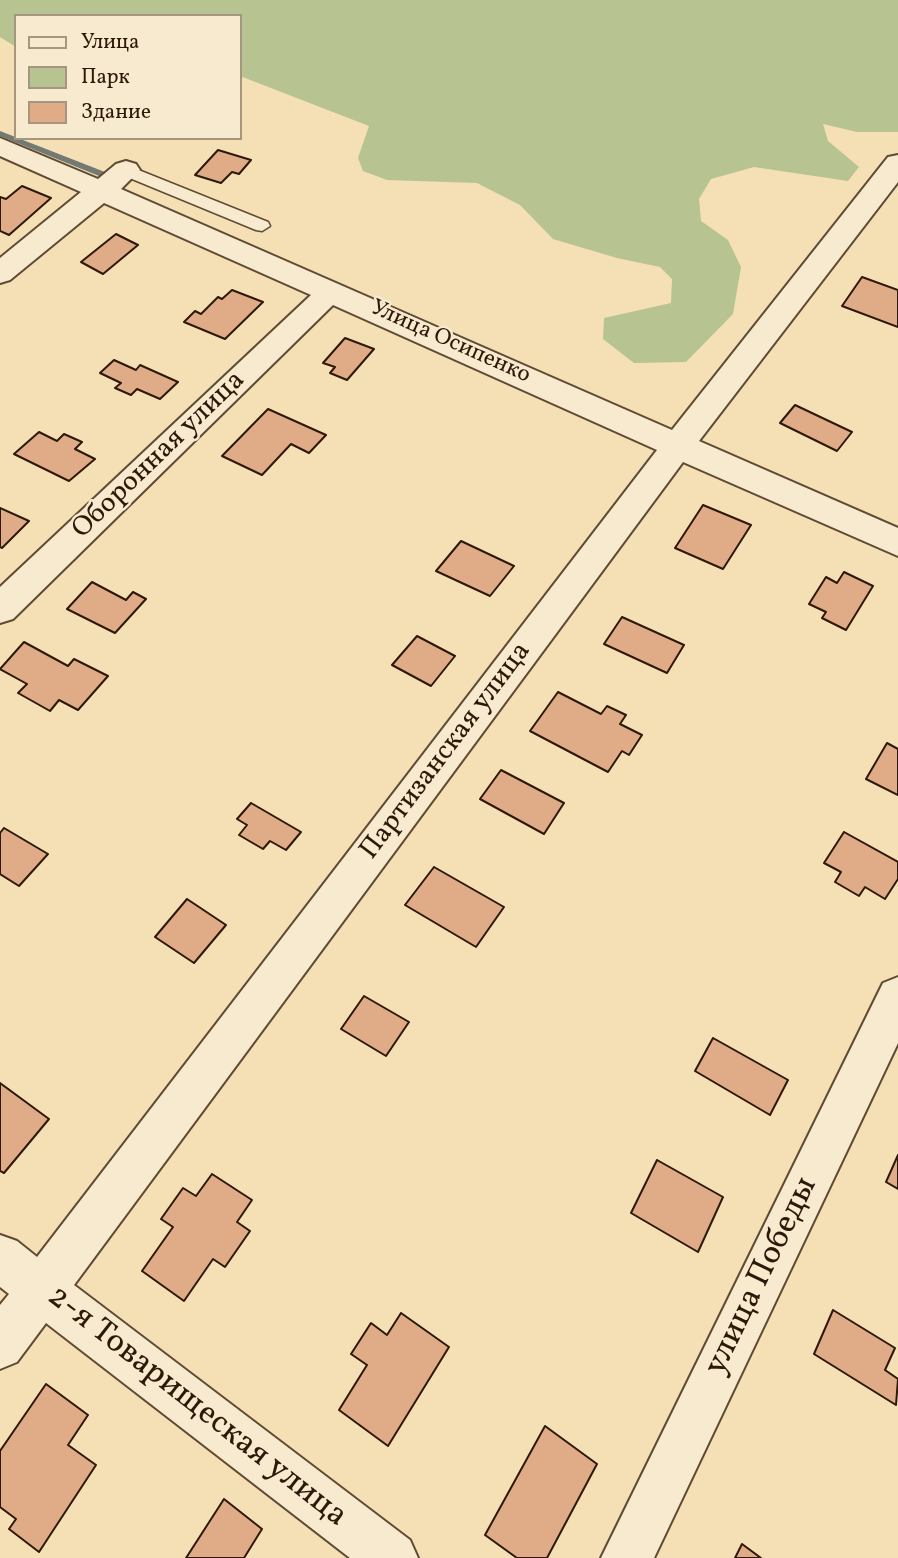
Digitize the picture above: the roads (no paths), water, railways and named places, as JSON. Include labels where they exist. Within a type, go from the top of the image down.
[{"type":"street","name":"Улица Осипенко","points":[[0,146],[680,444],[898,543]]},
{"type":"street","name":"Партизанская улица","points":[[0,1345],[680,444],[898,163]]},
{"type":"street","points":[[0,273],[126,170]]},
{"type":"street","name":"Оборонная улица","points":[[0,610],[319,303]]},
{"type":"street","name":"улица Победы","points":[[627,1558],[898,997]]},
{"type":"street","name":"2-я Товарищеская улица","points":[[0,1258],[391,1558]]},
{"type":"lane","points":[[126,170],[262,226]]},
{"type":"waterway","points":[[0,133],[14,139]]},
{"type":"waterway","points":[[17,140],[107,176]]}]
